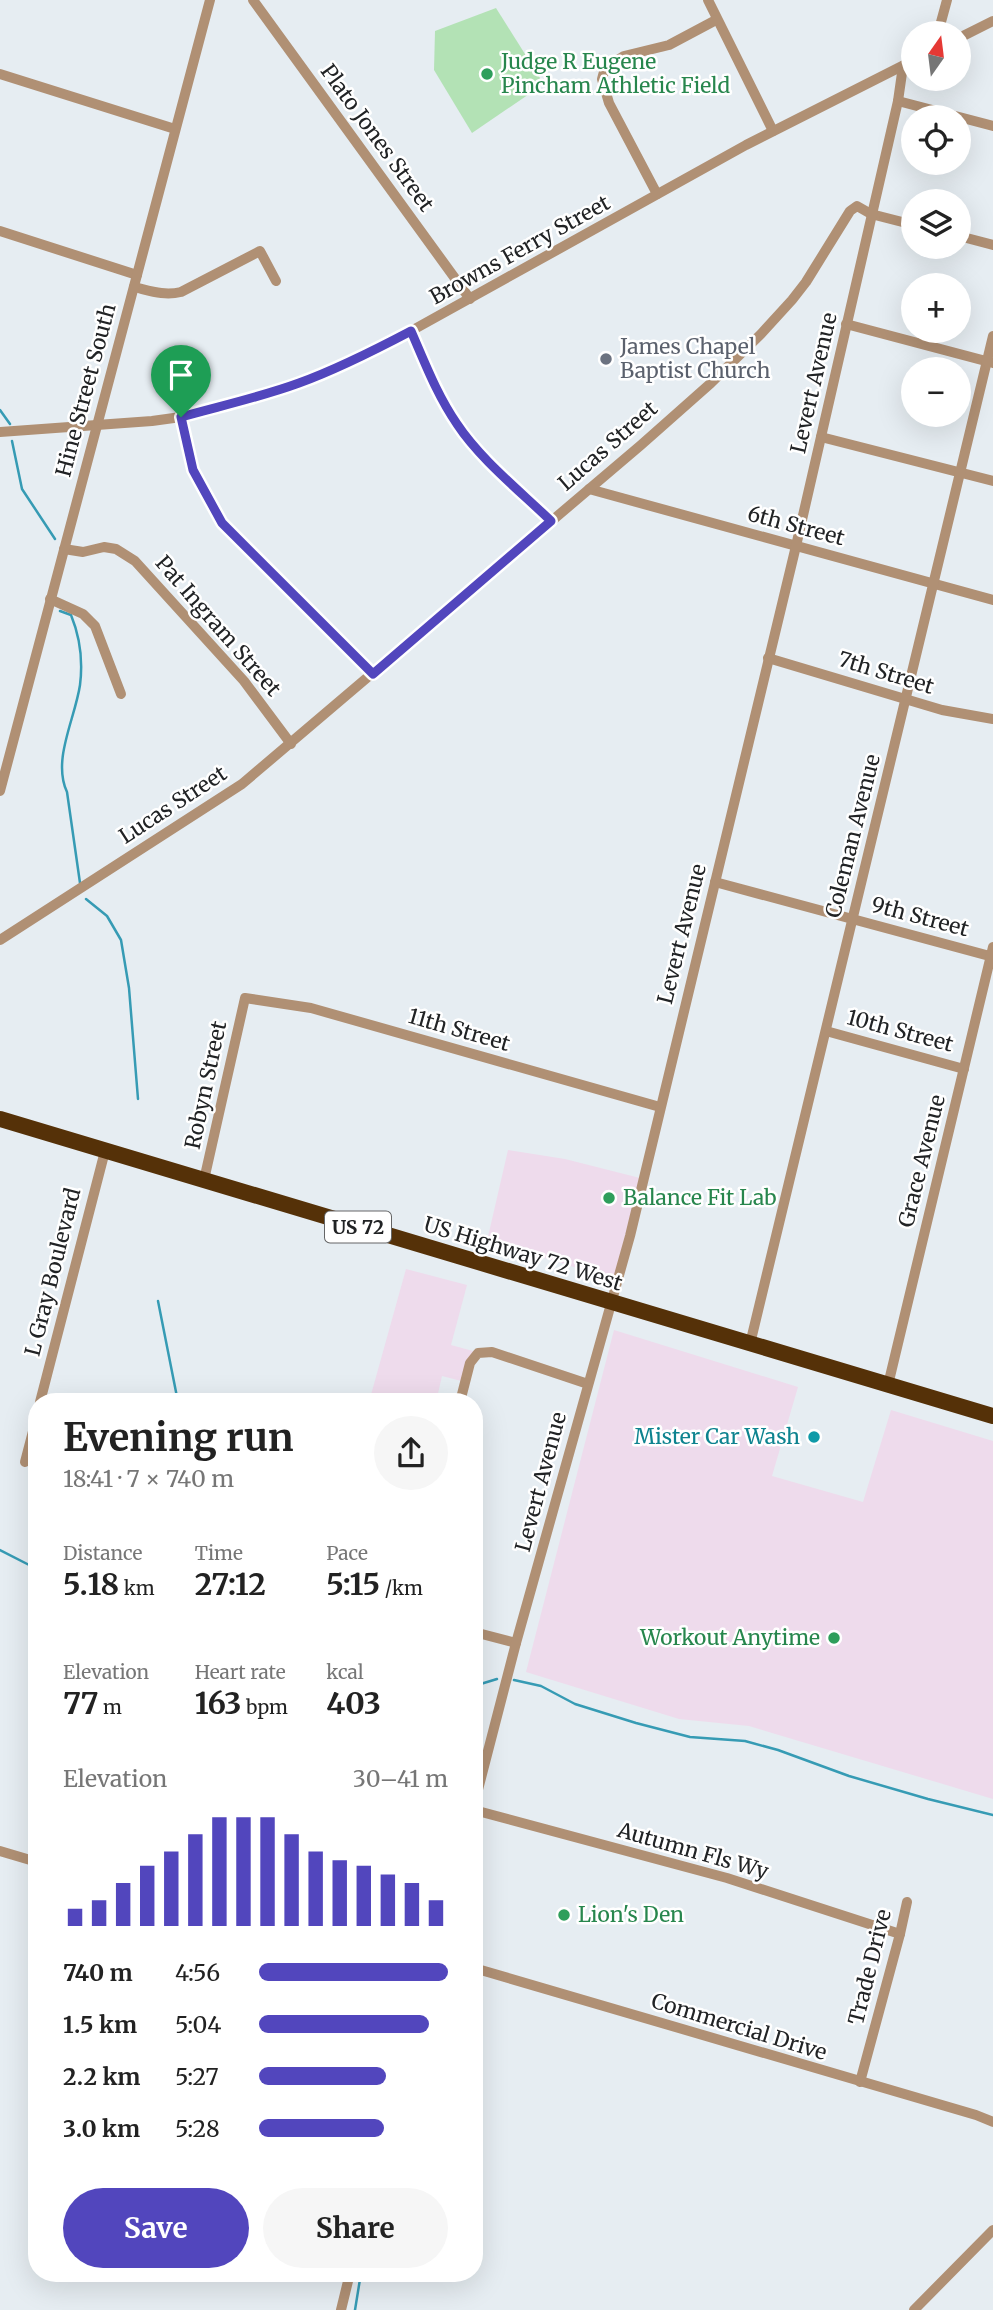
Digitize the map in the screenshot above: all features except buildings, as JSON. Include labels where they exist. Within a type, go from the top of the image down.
[{"type":"highway","name":"US Highway 72 West","points":[[0,1119],[993,1416]]},
{"type":"street","name":"Hine Street South","points":[[0,791],[210,0]]},
{"type":"street","name":"Plato Jones Street","points":[[253,0],[470,299]]},
{"type":"street","points":[[708,0],[773,131]]},
{"type":"street","points":[[941,21],[947,0]]},
{"type":"street","points":[[657,194],[609,103],[602,79],[606,68],[624,56],[669,45],[716,20]]},
{"type":"street","points":[[971,32],[993,21]]},
{"type":"street","name":"Browns Ferry Street","points":[[0,432],[181,417],[300,383],[411,331],[773,131],[901,67]]},
{"type":"street","points":[[0,74],[175,129]]},
{"type":"street","name":"Levert Avenue","points":[[483,1772],[516,1643],[631,1236],[796,546],[901,80]]},
{"type":"street","points":[[898,101],[993,126]]},
{"type":"street","name":"Lucas Street","points":[[0,940],[221,798],[291,744],[711,383],[761,334],[806,282],[850,211],[857,206],[871,214]]},
{"type":"street","points":[[871,214],[901,222]]},
{"type":"street","points":[[0,231],[137,275]]},
{"type":"street","points":[[971,239],[993,245]]},
{"type":"street","points":[[134,287],[169,295],[181,292],[260,251],[276,281]]},
{"type":"street","points":[[846,324],[990,362]]},
{"type":"street","points":[[411,331],[433,382],[470,442],[551,521]]},
{"type":"street","name":"Coleman Avenue","points":[[750,1344],[960,472],[990,362],[993,336]]},
{"type":"street","points":[[181,417],[193,470],[222,523],[373,674]]},
{"type":"street","points":[[821,437],[993,481]]},
{"type":"street","name":"6th Street","points":[[589,489],[993,600]]},
{"type":"street","name":"Pat Ingram Street","points":[[64,549],[83,552],[104,547],[116,549],[135,561],[244,681],[291,744]]},
{"type":"street","points":[[50,599],[89,619],[121,694]]},
{"type":"street","name":"7th Street","points":[[768,658],[942,710],[993,719]]},
{"type":"street","name":"9th Street","points":[[715,882],[992,953]]},
{"type":"street","name":"Grace Avenue","points":[[888,1385],[992,953]]},
{"type":"street","name":"11th Street","points":[[245,998],[311,1007],[660,1107]]},
{"type":"street","name":"Robyn Street","points":[[204,1180],[245,998]]},
{"type":"street","name":"10th Street","points":[[826,1031],[964,1069]]},
{"type":"street","name":"L Gray Boulevard","points":[[42,1393],[105,1152]]},
{"type":"street","points":[[462,1393],[470,1363],[478,1353],[492,1352],[588,1384]]},
{"type":"street","points":[[25,1462],[28,1450]]},
{"type":"street","points":[[483,1634],[516,1643]]},
{"type":"street","name":"Autumn Fls Wy","points":[[483,1810],[727,1878],[900,1934]]},
{"type":"street","points":[[0,1851],[28,1859]]},
{"type":"street","name":"Trade Drive","points":[[860,2082],[907,1902]]},
{"type":"street","name":"Commercial Drive","points":[[483,1971],[993,2122]]},
{"type":"street","points":[[914,2310],[993,2230]]},
{"type":"street","points":[[341,2310],[348,2282]]},
{"type":"shaded area","points":[[508,1150],[565,1159],[640,1178],[614,1279],[487,1241]]},
{"type":"shaded area","points":[[406,1269],[467,1285],[451,1345],[473,1351],[465,1382],[442,1376],[438,1393],[372,1393]]},
{"type":"shaded area","points":[[614,1330],[798,1387],[772,1476],[863,1502],[891,1410],[993,1441],[993,1799],[749,1726],[679,1719],[526,1672]]},
{"type":"green space","name":"Judge R Eugene Pincham Athletic Field","points":[[496,8],[540,78],[538,88],[472,133],[434,70],[435,31]]},
{"type":"waterway","points":[[0,410],[10,424]]},
{"type":"waterway","points":[[12,441],[22,489],[55,539]]},
{"type":"waterway","points":[[60,611],[71,615],[79,640],[81,658],[80,685],[62,767],[80,883]]},
{"type":"waterway","points":[[86,899],[107,916],[121,940],[129,988],[138,1099]]},
{"type":"waterway","points":[[158,1301],[176,1393]]},
{"type":"waterway","points":[[0,1550],[28,1564]]},
{"type":"waterway","points":[[483,1683],[497,1679]]},
{"type":"waterway","points":[[514,1680],[541,1686],[575,1704],[636,1723],[690,1737],[745,1741],[849,1776],[993,1815]]},
{"type":"waterway","points":[[355,2310],[360,2282]]},
{"type":"place","name":"Judge R Eugene Pincham Athletic Field","points":[[487,74]]},
{"type":"place","name":"James Chapel Baptist Church","points":[[606,359]]},
{"type":"place","name":"Balance Fit Lab","points":[[609,1198]]},
{"type":"place","name":"Mister Car Wash","points":[[814,1437]]},
{"type":"place","name":"Workout Anytime","points":[[834,1638]]},
{"type":"place","name":"Lion's Den","points":[[564,1915]]},
{"type":"route","points":[[411,331],[433,382],[470,442],[551,521],[373,674],[222,523],[193,470],[181,417],[300,383],[411,331]]}]
